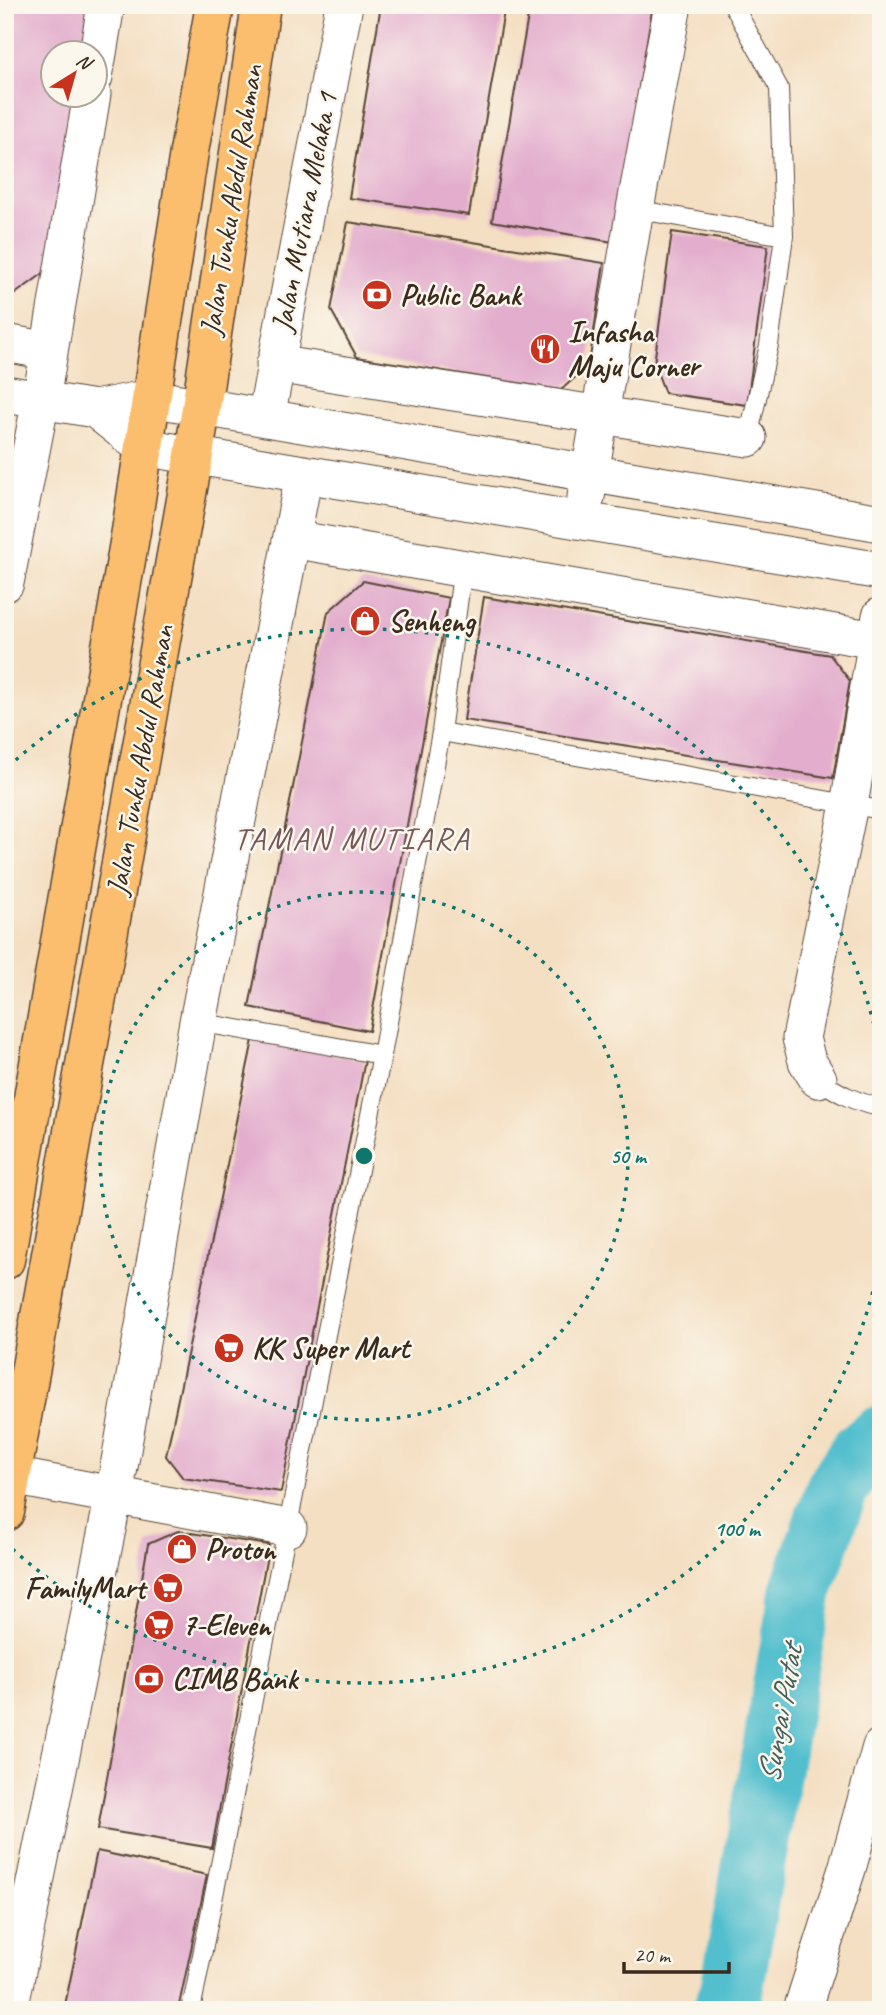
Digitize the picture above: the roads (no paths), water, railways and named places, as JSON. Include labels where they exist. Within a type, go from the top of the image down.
[{"type":"main road","name":"Jalan Tunku Abdul Rahman","points":[[5,1260],[129,544],[187,165],[215,5]]},
{"type":"main road","name":"Jalan Tunku Abdul Rahman","points":[[8,1494],[194,455],[261,5]]},
{"type":"street","points":[[100,38],[106,5]]},
{"type":"street","name":"Jalan Mutiara Melaka 1","points":[[265,418],[344,5]]},
{"type":"street","points":[[582,521],[635,208],[673,5]]},
{"type":"street","points":[[5,583],[18,453],[41,400],[90,108]]},
{"type":"street","points":[[5,343],[49,351]]},
{"type":"street","points":[[275,364],[748,438]]},
{"type":"street","points":[[5,394],[95,409],[150,398],[881,523]]},
{"type":"street","points":[[95,409],[143,447],[881,570]]},
{"type":"street","points":[[9,2010],[114,1495],[198,1022],[304,474]]},
{"type":"street","points":[[292,539],[879,632],[865,807],[801,1038],[807,1061],[818,1079]]},
{"type":"street","points":[[8,1494],[114,1495],[288,1528]]},
{"type":"street","points":[[802,2010],[847,1869],[881,1747]]},
{"type":"lane","points":[[733,5],[779,88],[784,236],[769,345],[748,438]]},
{"type":"lane","points":[[635,208],[784,236]]},
{"type":"lane","points":[[191,2010],[382,1055],[441,732],[463,567]]},
{"type":"lane","points":[[441,732],[865,807]]},
{"type":"lane","points":[[198,1022],[382,1055]]},
{"type":"lane","points":[[818,1079],[838,1093],[862,1104],[881,1107]]},
{"type":"waterway","name":"Sungai Putat","points":[[724,2010],[731,1994],[801,1591],[837,1489],[860,1453],[881,1437]]},
{"type":"place","name":"Public Bank","points":[[377,295]]},
{"type":"place","name":"Infasha Maju Corner","points":[[545,349]]},
{"type":"place","name":"Senheng","points":[[365,621]]},
{"type":"place","name":"KK Super Mart","points":[[229,1348]]},
{"type":"place","name":"Proton","points":[[182,1549]]},
{"type":"place","name":"FamilyMart","points":[[168,1588]]},
{"type":"place","name":"7-Eleven","points":[[159,1625]]},
{"type":"place","name":"CIMB Bank","points":[[149,1679]]},
{"type":"district","name":"TAMAN MUTIARA","points":[[352,838]]}]
